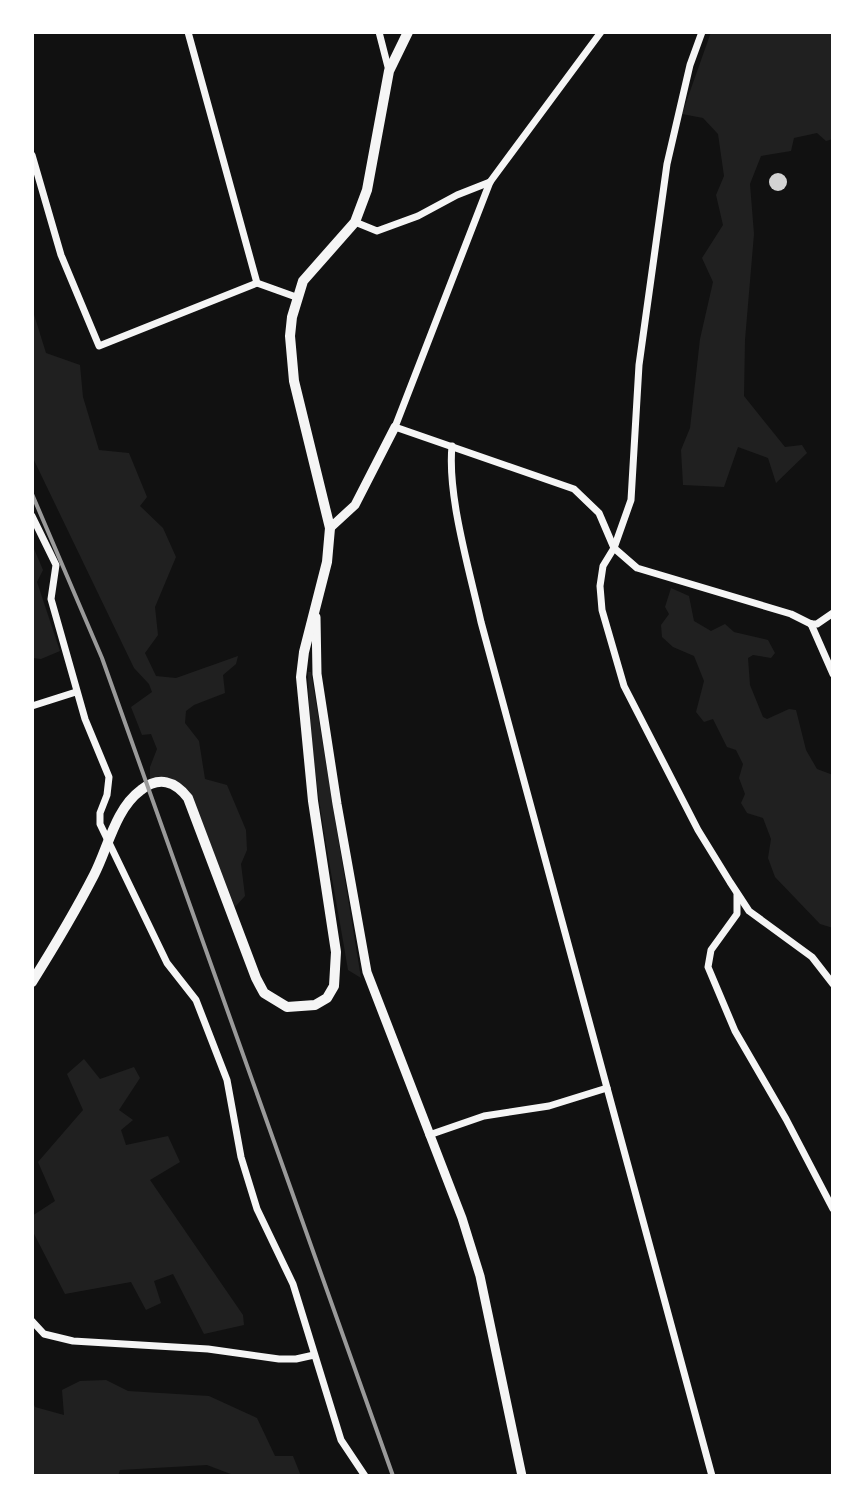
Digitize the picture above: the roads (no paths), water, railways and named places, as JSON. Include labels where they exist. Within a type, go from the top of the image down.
[{"type":"main road","points":[[32,982],[72,916],[126,807],[143,788],[169,782],[178,786],[188,798],[264,993],[287,1007],[302,1008],[327,998],[334,986],[336,952],[301,698],[304,652],[327,562],[330,528],[294,381],[290,336],[296,297],[303,281],[355,222],[369,180],[389,71],[408,32]]},
{"type":"street","points":[[188,32],[257,283]]},
{"type":"street","points":[[379,32],[389,71]]},
{"type":"street","points":[[330,528],[355,505],[395,427],[490,182],[601,32]]},
{"type":"street","points":[[702,32],[690,65],[667,164],[639,365],[631,500],[614,548],[603,566],[602,610],[624,686],[698,830],[749,911],[812,957],[833,984]]},
{"type":"street","points":[[32,155],[61,255],[99,346],[257,283],[296,297]]},
{"type":"street","points":[[355,222],[377,231],[418,216],[490,182]]},
{"type":"street","points":[[395,427],[574,489],[599,513],[614,548],[637,568],[791,614],[811,624],[817,624],[833,613]]},
{"type":"street","points":[[452,446],[450,463],[463,545],[481,622],[712,1476]]},
{"type":"street","points":[[32,516],[56,565],[51,599],[76,692],[109,777],[100,824],[167,963],[196,1000],[227,1080],[241,1157],[257,1209],[293,1284],[341,1440],[365,1476]]},
{"type":"street","points":[[315,610],[317,674],[365,961],[377,1002],[462,1218],[480,1276],[522,1476]]},
{"type":"street","points":[[811,624],[833,674]]},
{"type":"street","points":[[32,706],[76,692]]},
{"type":"street","points":[[737,893],[737,914],[711,950],[708,967],[735,1031],[833,1209]]},
{"type":"street","points":[[429,1135],[484,1116],[549,1106],[607,1088]]},
{"type":"street","points":[[32,1321],[44,1334],[73,1341],[208,1349],[279,1359],[314,1355]]},
{"type":"railway","points":[[32,494],[102,658],[393,1476]]}]
